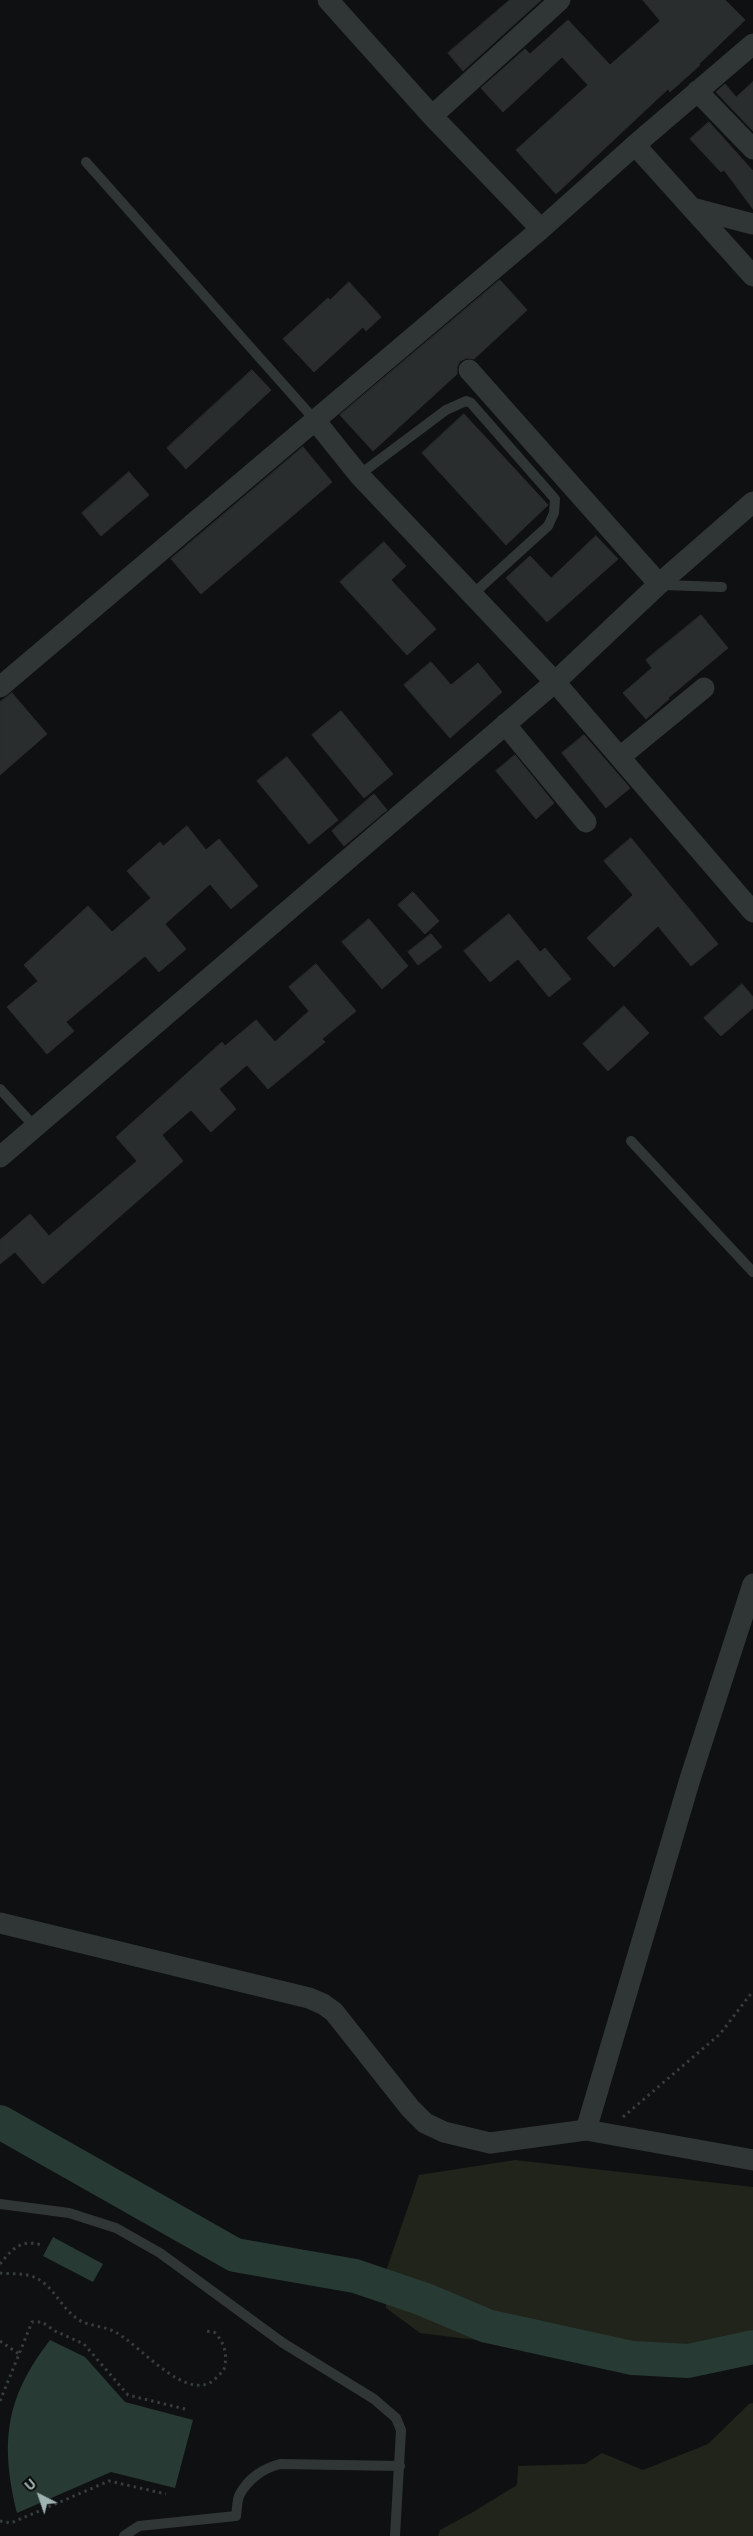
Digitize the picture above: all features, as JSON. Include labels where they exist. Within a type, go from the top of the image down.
[{"type":"street","points":[[328,0],[432,116],[541,229]]},
{"type":"street","points":[[432,116],[560,0]]},
{"type":"street","points":[[0,687],[314,419],[541,229],[753,44]]},
{"type":"street","points":[[697,91],[753,149]]},
{"type":"street","points":[[635,145],[753,276]]},
{"type":"street","points":[[692,208],[753,224]]},
{"type":"street","points":[[469,370],[659,584]]},
{"type":"street","points":[[314,419],[359,475],[555,682],[753,912]]},
{"type":"street","points":[[0,1157],[555,682],[659,584],[753,502]]},
{"type":"street","points":[[620,757],[704,688]]},
{"type":"street","points":[[505,724],[586,822]]},
{"type":"street","points":[[595,2132],[690,1779],[753,1584]]},
{"type":"street","points":[[0,1923],[309,1998],[323,2004],[348,2028],[410,2108],[425,2123],[444,2132],[490,2144],[595,2132],[753,2160]]},
{"type":"lane","points":[[86,162],[314,419]]},
{"type":"lane","points":[[359,475],[446,410],[466,401],[471,403],[554,499],[555,505],[548,526],[472,594]]},
{"type":"lane","points":[[659,584],[722,587]]},
{"type":"lane","points":[[0,1089],[36,1127]]},
{"type":"lane","points":[[631,1141],[753,1272]]},
{"type":"lane","points":[[0,2204],[70,2213],[116,2228],[160,2253],[283,2343],[374,2399],[389,2411],[396,2418],[401,2430],[395,2536]]},
{"type":"lane","points":[[124,2536],[139,2526],[236,2516],[239,2496],[256,2475],[267,2467],[280,2464],[400,2466]]},
{"type":"path","points":[[595,2132],[720,2034],[753,1991]]},
{"type":"path","points":[[0,2264],[18,2246],[30,2241],[42,2245]]},
{"type":"path","points":[[0,2273],[34,2277],[59,2297],[74,2317],[84,2323],[109,2328],[127,2338],[169,2374],[187,2384],[200,2387],[213,2381],[224,2370],[226,2355],[222,2340],[214,2332],[205,2331]]},
{"type":"path","points":[[0,2401],[32,2322],[42,2322],[55,2332],[84,2344],[128,2395],[189,2410]]},
{"type":"path","points":[[0,2341],[18,2354]]},
{"type":"path","points":[[0,2521],[11,2523],[109,2481],[166,2494]]},
{"type":"shaded area","points":[[515,2160],[753,2187],[753,2348],[732,2346],[666,2359],[574,2354],[533,2333],[484,2341],[420,2333],[386,2308],[385,2274],[419,2175]]},
{"type":"shaded area","points":[[53,2237],[103,2264],[93,2282],[43,2256]]},
{"type":"shaded area","points":[[50,2340],[85,2357],[125,2402],[193,2420],[175,2488],[111,2472],[17,2513],[9,2465],[8,2443],[10,2422],[23,2382]]},
{"type":"shaded area","points":[[753,2403],[753,2536],[438,2536],[440,2530],[517,2485],[518,2466],[585,2464],[602,2453],[643,2470],[708,2444],[749,2404]]},
{"type":"building","points":[[510,0],[541,0],[463,71],[448,53]]},
{"type":"building","points":[[643,0],[725,0],[745,20],[700,65],[670,92],[668,89],[556,194],[516,150],[588,85],[562,57],[503,112],[481,88],[525,49],[530,54],[568,20],[610,65],[660,21]]},
{"type":"building","points":[[753,82],[753,131],[716,92],[725,84],[736,97]]},
{"type":"building","points":[[709,122],[753,171],[753,209],[724,170],[721,172],[690,139]]},
{"type":"building","points":[[500,280],[527,310],[474,359],[467,358],[460,361],[457,367],[457,374],[373,451],[340,415]]},
{"type":"building","points":[[349,282],[381,317],[366,331],[363,327],[314,372],[283,339],[328,298],[330,300]]},
{"type":"building","points":[[252,370],[271,390],[186,469],[167,448]]},
{"type":"building","points":[[464,414],[548,505],[506,545],[422,453]]},
{"type":"building","points":[[303,447],[332,482],[201,594],[171,559]]},
{"type":"building","points":[[129,472],[149,495],[101,536],[82,513]]},
{"type":"building","points":[[596,536],[618,559],[547,622],[506,578],[530,556],[551,578]]},
{"type":"building","points":[[384,542],[406,566],[391,580],[436,629],[407,655],[340,582]]},
{"type":"building","points":[[701,615],[728,648],[646,719],[623,693],[652,668],[646,660]]},
{"type":"building","points":[[431,662],[451,685],[478,663],[502,692],[450,738],[404,685]]},
{"type":"building","points":[[12,693],[47,734],[0,775],[0,702]]},
{"type":"building","points":[[341,711],[393,774],[364,798],[312,735]]},
{"type":"building","points":[[584,735],[630,788],[606,808],[562,753]]},
{"type":"building","points":[[515,755],[554,803],[536,819],[496,771]]},
{"type":"building","points":[[287,757],[338,820],[309,844],[257,781]]},
{"type":"building","points":[[374,794],[387,810],[344,846],[332,831]]},
{"type":"building","points":[[187,826],[206,850],[219,839],[258,886],[231,909],[210,884],[165,924],[186,949],[159,972],[145,956],[66,1022],[74,1031],[47,1054],[7,1007],[38,981],[24,965],[88,906],[112,932],[151,898],[127,871],[160,842],[163,846]]},
{"type":"building","points":[[631,838],[718,944],[691,966],[658,926],[614,967],[587,938],[633,895],[604,861]]},
{"type":"building","points":[[413,892],[439,921],[425,934],[398,905]]},
{"type":"building","points":[[509,914],[540,952],[545,948],[571,979],[549,997],[518,959],[490,982],[464,951]]},
{"type":"building","points":[[369,919],[408,966],[382,989],[342,942]]},
{"type":"building","points":[[431,934],[442,947],[418,965],[408,952]]},
{"type":"building","points":[[316,964],[356,1011],[322,1039],[325,1042],[268,1089],[247,1065],[219,1089],[236,1109],[211,1132],[191,1110],[162,1135],[183,1161],[43,1284],[15,1252],[0,1264],[0,1240],[30,1214],[49,1236],[137,1161],[116,1137],[222,1042],[225,1046],[256,1020],[275,1042],[309,1011],[289,987]]},
{"type":"building","points":[[742,984],[753,997],[753,1008],[721,1036],[704,1018]]},
{"type":"building","points":[[624,1006],[649,1033],[608,1071],[583,1044]]},
{"type":"waterway","points":[[0,2122],[235,2255],[355,2276],[423,2299],[487,2326],[632,2358],[688,2361],[753,2347]]}]
